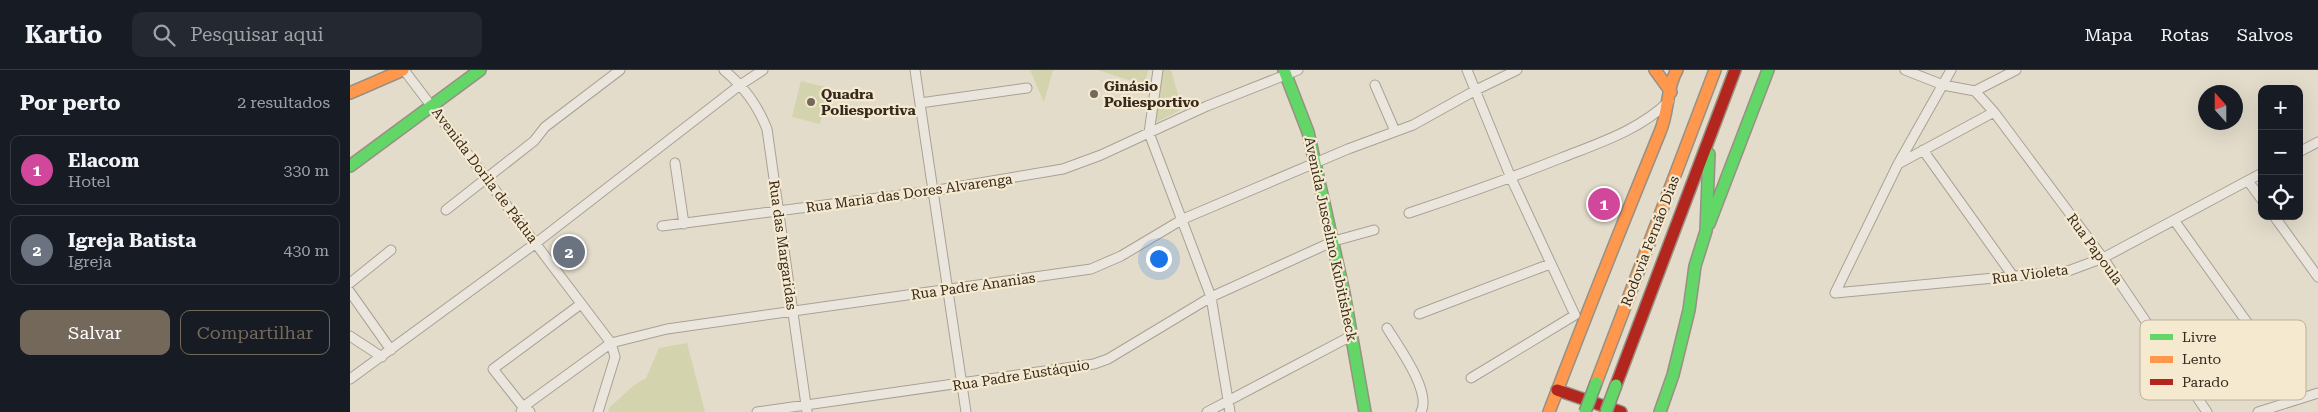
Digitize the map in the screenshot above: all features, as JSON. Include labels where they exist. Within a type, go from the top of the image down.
[{"type":"main road","points":[[350,93],[404,70]]},
{"type":"main road","points":[[350,166],[480,70]]},
{"type":"main road","points":[[1655,70],[1670,101]]},
{"type":"main road","points":[[1549,412],[1670,101],[1673,78],[1677,70]]},
{"type":"main road","name":"Rodovia Fernão Dias","points":[[1585,412],[1715,70]]},
{"type":"main road","name":"Rodovia Fernão Dias","points":[[1606,412],[1735,70]]},
{"type":"main road","points":[[1660,412],[1673,375],[1689,310],[1695,266],[1706,231],[1768,70]]},
{"type":"main road","name":"Avenida Juscelino Kubitisheck","points":[[1284,72],[1307,128],[1313,163],[1334,241],[1353,335],[1365,412]]},
{"type":"main road","points":[[1706,231],[1707,165],[1717,118]]},
{"type":"main road","points":[[1558,390],[1621,412]]},
{"type":"street","name":"Avenida Dorila de Pádua","points":[[404,70],[432,104],[611,343]]},
{"type":"street","points":[[446,210],[534,141],[545,127],[620,70]]},
{"type":"street","name":"Rua das Margaridas","points":[[724,70],[740,84],[754,102],[767,129],[806,409]]},
{"type":"street","points":[[350,380],[536,243],[740,84],[763,70]]},
{"type":"street","points":[[915,70],[966,412]]},
{"type":"street","points":[[1158,70],[1149,133],[1211,297],[1230,412]]},
{"type":"street","name":"Rua Maria das Dores Alvarenga","points":[[662,226],[932,191],[1063,169],[1101,156],[1284,72],[1298,70]]},
{"type":"street","points":[[1467,70],[1511,178],[1575,315],[1471,378]]},
{"type":"street","name":"Rua Padre Ananias","points":[[611,343],[667,329],[1091,269],[1121,256],[1183,219],[1313,163],[1413,125],[1517,70]]},
{"type":"street","points":[[1905,70],[1943,85],[1976,91],[2016,70]]},
{"type":"street","points":[[1898,164],[1951,70]]},
{"type":"street","points":[[1375,85],[1395,131]]},
{"type":"street","points":[[920,103],[1027,88]]},
{"type":"street","name":"Rua Papoula","points":[[1976,91],[1994,112],[2103,258],[2145,320]]},
{"type":"street","points":[[1409,213],[1511,178],[1611,139],[1649,118],[1670,101]]},
{"type":"street","points":[[1898,164],[1994,112]]},
{"type":"street","points":[[2303,150],[2318,142]]},
{"type":"street","points":[[1923,150],[2013,276]]},
{"type":"street","points":[[675,163],[684,224]]},
{"type":"street","name":"Rua Violeta","points":[[1898,164],[1835,293],[2068,271],[2103,258],[2258,175]]},
{"type":"street","points":[[2248,181],[2258,195]]},
{"type":"street","points":[[2174,220],[2245,320]]},
{"type":"street","points":[[2277,220],[2318,277]]},
{"type":"street","name":"Rua Padre Eustáquio","points":[[757,412],[806,409],[1094,364],[1114,356],[1211,297],[1334,241],[1374,230]]},
{"type":"street","points":[[350,283],[391,250]]},
{"type":"street","points":[[1419,314],[1550,264]]},
{"type":"street","points":[[350,292],[391,350]]},
{"type":"street","points":[[581,304],[493,369],[525,410],[611,343],[615,357],[598,412]]},
{"type":"street","points":[[1387,328],[1421,388],[1424,401],[1421,412]]},
{"type":"street","points":[[1207,412],[1353,335]]},
{"type":"street","points":[[350,336],[382,357]]},
{"type":"street","points":[[2306,397],[2318,393]]},
{"type":"street","name":"Rua Papoula","points":[[2199,400],[2207,412]]},
{"type":"street","points":[[2258,412],[2295,400]]},
{"type":"green space","points":[[1030,70],[1053,70],[1044,102]]},
{"type":"green space","points":[[1098,70],[1148,70],[1144,85]]},
{"type":"green space","points":[[1163,70],[1171,70],[1182,109],[1153,124]]},
{"type":"green space","name":"Quadra Poliesportiva","points":[[801,81],[829,88],[820,124],[792,117]]},
{"type":"green space","points":[[687,343],[705,412],[608,412],[609,408],[633,386],[646,378],[659,348]]},
{"type":"traffic: fast","points":[[350,166],[480,70]]},
{"type":"traffic: fast","points":[[1284,70],[1308,132],[1344,293],[1365,412]]},
{"type":"traffic: fast","points":[[1709,224],[1768,70]]},
{"type":"traffic: fast","points":[[1660,412],[1673,375],[1689,310],[1695,266],[1706,231],[1709,154]]},
{"type":"traffic: fast","points":[[1585,412],[1596,383]]},
{"type":"traffic: fast","points":[[1606,412],[1616,385]]},
{"type":"traffic: slow","points":[[350,93],[403,70]]},
{"type":"traffic: slow","points":[[1655,70],[1671,92]]},
{"type":"traffic: slow","points":[[1549,412],[1663,124],[1671,84],[1677,70]]},
{"type":"traffic: slow","points":[[1596,383],[1715,70]]},
{"type":"traffic: jam","points":[[1616,385],[1735,70]]},
{"type":"traffic: jam","points":[[1557,390],[1621,412]]},
{"type":"place","name":"Ginásio Poliesportivo","points":[[1094,94]]},
{"type":"place","name":"Quadra Poliesportiva","points":[[811,102]]},
{"type":"place","name":"Elacom","points":[[1604,204]]},
{"type":"place","name":"Igreja Batista","points":[[569,252]]}]
